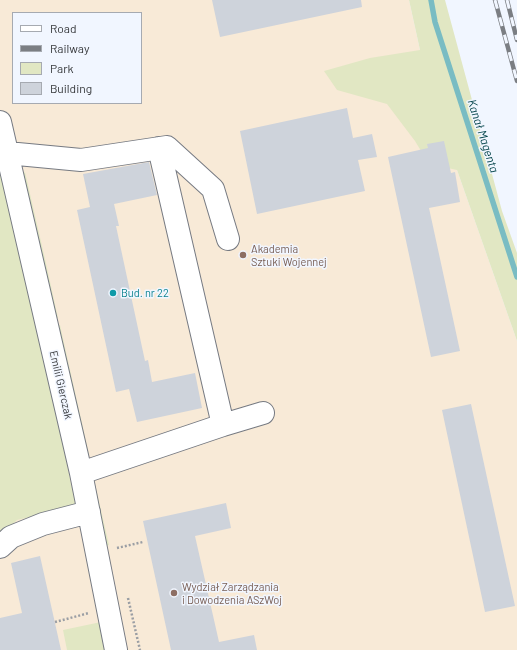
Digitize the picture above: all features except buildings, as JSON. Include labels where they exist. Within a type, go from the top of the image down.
[{"type":"street","points":[[3,137],[81,160],[167,148],[213,189],[228,239]]},
{"type":"street","name":"Emilii Gierczak","points":[[3,137],[90,512],[116,650]]},
{"type":"street","points":[[159,148],[223,425]]},
{"type":"street","points":[[81,473],[263,413]]},
{"type":"street","points":[[0,547],[11,536],[43,524],[90,512]]},
{"type":"path","points":[[117,548],[143,542]]},
{"type":"shaded area","name":"Akademia Sztuki Wojennej","points":[[0,0],[409,0],[420,50],[457,170],[517,341],[517,650],[0,650]]},
{"type":"green space","points":[[409,0],[445,0],[502,211],[517,253],[517,341],[457,170],[429,164],[415,141],[387,104],[337,90],[324,71],[370,58],[420,50]]},
{"type":"green space","points":[[0,165],[2,166],[76,506],[17,520],[0,537]]},
{"type":"green space","points":[[25,172],[58,318],[55,318],[23,178],[23,174]]},
{"type":"green space","points":[[60,325],[89,455],[85,454],[56,326]]},
{"type":"green space","points":[[95,484],[109,545],[102,547],[93,487]]},
{"type":"green space","points":[[101,622],[106,650],[67,650],[63,630]]},
{"type":"waterway","name":"Kanał Magenta","points":[[431,0],[435,22],[517,277]]},
{"type":"railway","points":[[495,0],[517,81]]},
{"type":"railway","points":[[507,0],[517,40]]},
{"type":"place","name":"Akademia Sztuki Wojennej","points":[[243,255]]},
{"type":"place","name":"Bud. nr 22","points":[[113,293]]},
{"type":"place","name":"Wydział Zarządzania i Dowodzenia ASzWoj","points":[[174,593]]}]
